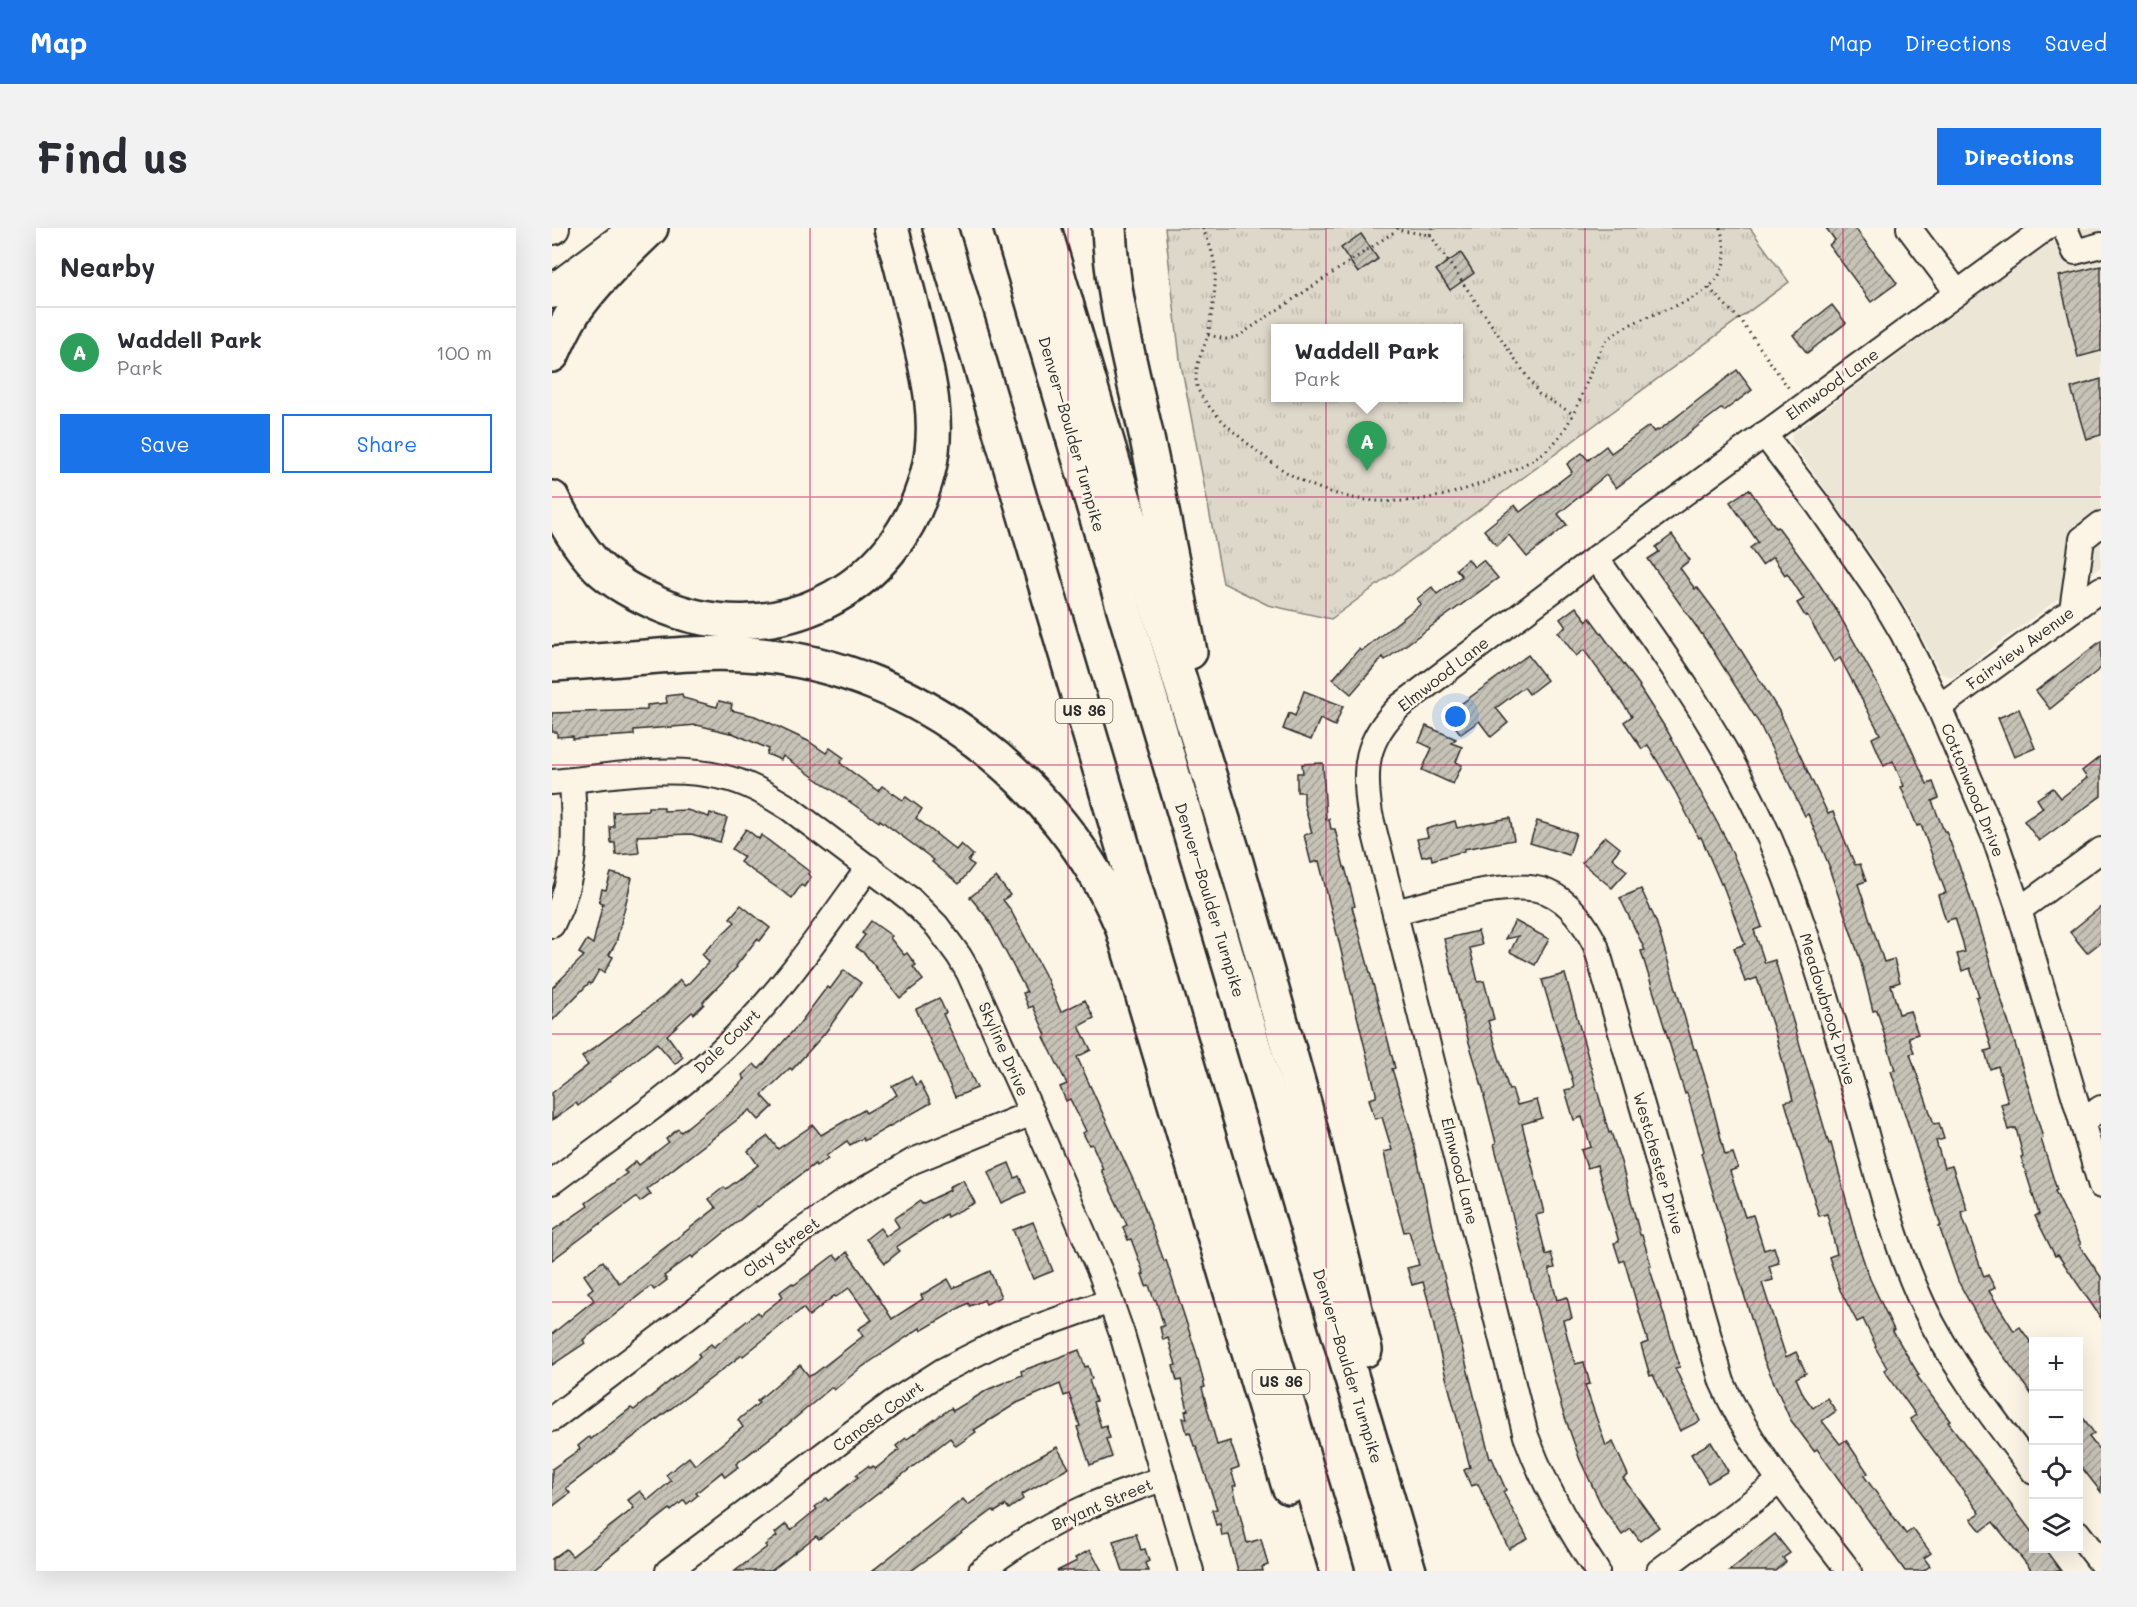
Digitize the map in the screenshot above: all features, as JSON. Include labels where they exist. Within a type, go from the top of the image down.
[{"type":"highway","points":[[552,355],[572,315],[586,296],[605,273],[651,228]]},
{"type":"highway","points":[[552,498],[567,528],[598,567],[639,596],[676,612],[716,621],[771,620],[798,613],[835,598],[860,581],[891,550],[910,519],[928,473],[933,447],[933,414],[927,374],[891,228]]},
{"type":"highway","name":"US 36","points":[[940,228],[1337,1571]]},
{"type":"highway","points":[[958,228],[1118,772],[1167,952],[1226,1194]]},
{"type":"highway","points":[[991,228],[1057,430],[1131,634]]},
{"type":"highway","name":"Denver–Boulder Turnpike","points":[[1011,228],[1409,1571]]},
{"type":"highway","points":[[1044,228],[1120,486],[1236,862],[1305,1107],[1418,1571]]},
{"type":"highway","points":[[1110,228],[1113,278],[1122,324],[1158,487],[1194,674],[1236,862]]},
{"type":"highway","points":[[552,664],[725,653],[761,655],[824,666],[881,686],[962,731],[1008,767],[1052,814],[1094,871],[1122,926],[1270,1426],[1319,1571]]},
{"type":"highway","points":[[1302,1209],[1351,1424],[1390,1571]]},
{"type":"main road","points":[[552,292],[638,228]]},
{"type":"street","points":[[1909,228],[1957,292]]},
{"type":"street","name":"Elmwood Lane","points":[[1597,1571],[1575,1539],[1551,1496],[1526,1436],[1370,814],[1366,786],[1368,758],[1380,728],[1400,706],[1596,558],[2046,228]]},
{"type":"street","points":[[2066,228],[2075,252],[2101,245]]},
{"type":"street","name":"Cottonwood Drive","points":[[1764,434],[1819,506],[1880,595],[1903,634],[1939,707],[1994,836],[2019,910],[2101,1186]]},
{"type":"street","points":[[2072,610],[2082,539],[2101,524]]},
{"type":"street","name":"Meadowbrook Drive","points":[[1596,558],[1692,694],[1751,799],[1794,900],[1820,976],[1885,1204],[1909,1272],[1924,1307],[1964,1376],[2029,1465]]},
{"type":"street","name":"Fairview Avenue","points":[[1939,707],[2101,589]]},
{"type":"street","name":"Skyline Drive","points":[[562,782],[651,773],[687,772],[723,777],[756,788],[781,802],[869,867],[910,899],[937,926],[959,956],[989,1014],[1110,1301],[1191,1571]]},
{"type":"street","points":[[552,925],[562,906],[570,880],[574,854],[562,782]]},
{"type":"street","points":[[2019,910],[2101,849]]},
{"type":"street","name":"Dale Court","points":[[552,1182],[687,1080],[735,1037],[778,991],[869,867]]},
{"type":"street","name":"Westchester Drive","points":[[1395,912],[1492,890],[1525,887],[1546,892],[1562,901],[1588,930],[1596,946],[1722,1382],[1747,1433],[1780,1481],[1849,1571]]},
{"type":"street","points":[[2082,1122],[2101,1108]]},
{"type":"street","name":"Clay Street","points":[[552,1419],[794,1236],[845,1201],[914,1161],[1032,1113]]},
{"type":"street","name":"Canosa Court","points":[[668,1571],[892,1403],[942,1371],[1009,1337],[1110,1301]]},
{"type":"street","name":"Bryant Street","points":[[981,1571],[1017,1544],[1062,1518],[1164,1478]]},
{"type":"street","points":[[1659,1571],[1780,1481]]},
{"type":"street","points":[[2083,1538],[2101,1563]]},
{"type":"path","points":[[1202,228],[1213,252],[1216,270],[1208,335],[1198,362],[1196,376],[1199,393],[1235,432],[1281,468],[1316,488],[1347,498],[1406,502],[1472,488],[1533,459],[1554,443],[1574,414],[1605,342],[1619,331],[1640,320],[1690,300],[1709,288],[1722,270],[1725,253],[1720,228]]},
{"type":"path","points":[[1430,235],[1432,228]]},
{"type":"path","points":[[1208,335],[1227,339],[1237,337],[1397,229],[1430,235],[1539,394],[1574,414]]},
{"type":"path","points":[[1709,288],[1741,321],[1802,406]]},
{"type":"shaded area","points":[[2077,228],[2101,228],[2101,567],[1953,677],[1941,674],[1913,620],[1882,570],[1791,441],[1792,434],[2044,247]]},
{"type":"green space","points":[[1165,228],[1750,228],[1789,282],[1331,619],[1268,605],[1223,583],[1180,359]]},
{"type":"building","points":[[1826,228],[1855,228],[1897,283],[1871,302],[1829,245],[1835,240]]},
{"type":"building","points":[[1361,234],[1378,259],[1358,273],[1341,248]]},
{"type":"building","points":[[1461,253],[1474,273],[1450,290],[1436,270]]},
{"type":"building","points":[[2101,266],[2101,351],[2078,357],[2059,276]]},
{"type":"building","points":[[1832,305],[1846,323],[1807,353],[1793,335]]},
{"type":"building","points":[[1737,370],[1752,390],[1724,411],[1722,408],[1616,488],[1606,475],[1558,514],[1567,525],[1527,557],[1509,535],[1497,546],[1484,530],[1515,505],[1520,512],[1572,472],[1567,464],[1582,453],[1588,460],[1606,446],[1611,453],[1649,426],[1654,432],[1658,431]]},
{"type":"building","points":[[2101,379],[2101,435],[2086,439],[2071,388]]},
{"type":"building","points":[[1749,489],[1776,528],[1778,527],[1812,573],[1837,611],[1902,728],[1927,784],[1933,782],[1939,798],[1932,801],[1966,884],[2031,1096],[2043,1138],[2041,1139],[2057,1190],[2055,1191],[2081,1244],[2079,1245],[2101,1277],[2101,1318],[2058,1255],[2055,1256],[2035,1216],[2039,1214],[2021,1157],[2023,1156],[2016,1128],[2008,1130],[2001,1104],[2008,1102],[1998,1066],[1990,1069],[1985,1051],[1992,1049],[1976,997],[1979,996],[1970,968],[1962,971],[1957,954],[1965,952],[1963,943],[1955,918],[1946,921],[1938,895],[1946,893],[1921,825],[1917,826],[1893,761],[1884,766],[1872,738],[1880,734],[1840,658],[1834,662],[1807,615],[1805,616],[1797,603],[1804,599],[1773,557],[1762,565],[1750,548],[1758,542],[1730,502]]},
{"type":"building","points":[[1672,535],[1690,560],[1680,568],[1724,623],[1779,711],[1828,814],[1833,812],[1855,865],[1860,864],[1866,881],[1858,884],[1884,962],[1894,959],[1900,982],[1891,985],[1899,1014],[1910,1011],[1918,1034],[1909,1037],[1914,1053],[1910,1054],[1934,1124],[1939,1123],[1944,1139],[1936,1141],[1944,1168],[1952,1166],[1967,1210],[1961,1212],[1984,1277],[1988,1275],[1995,1288],[1989,1291],[2014,1331],[2020,1327],[2029,1340],[2029,1391],[1984,1329],[1958,1281],[1891,1071],[1895,1070],[1877,1010],[1873,1011],[1860,959],[1830,868],[1808,814],[1805,816],[1759,723],[1708,643],[1648,559],[1659,552],[1656,547]]},
{"type":"building","points":[[1468,559],[1474,567],[1483,560],[1498,578],[1385,660],[1383,657],[1351,694],[1333,679],[1359,649],[1361,651],[1421,604],[1417,599],[1432,587],[1437,594],[1462,576],[1456,569]]},
{"type":"building","points":[[1576,607],[1587,621],[1590,618],[1640,686],[1668,732],[1726,839],[1762,927],[1754,930],[1765,963],[1775,960],[1829,1144],[1831,1143],[1858,1244],[1870,1279],[1894,1330],[1892,1330],[1919,1375],[1917,1376],[1950,1421],[1948,1422],[2029,1528],[2029,1553],[2048,1553],[2061,1571],[2032,1571],[1993,1522],[1981,1531],[1971,1519],[1980,1513],[1910,1419],[1916,1415],[1884,1370],[1887,1368],[1863,1319],[1857,1322],[1840,1290],[1829,1257],[1837,1254],[1827,1214],[1819,1216],[1785,1102],[1793,1100],[1775,1033],[1757,978],[1745,982],[1734,948],[1745,944],[1722,883],[1701,837],[1699,838],[1648,745],[1642,749],[1624,722],[1632,716],[1584,650],[1576,656],[1558,632],[1566,627],[1560,619]]},
{"type":"building","points":[[2101,641],[2101,668],[2050,709],[2036,691]]},
{"type":"building","points":[[1528,655],[1547,680],[1529,694],[1524,687],[1496,708],[1508,723],[1491,737],[1479,721],[1461,734],[1446,715]]},
{"type":"building","points":[[1304,691],[1343,706],[1335,726],[1320,719],[1311,740],[1283,729],[1289,713],[1295,716]]},
{"type":"building","points":[[682,694],[683,698],[717,707],[719,701],[732,704],[731,710],[755,716],[808,741],[826,753],[830,748],[844,758],[840,763],[878,791],[882,786],[903,800],[906,797],[922,809],[916,818],[956,850],[961,844],[973,855],[968,861],[974,865],[959,884],[932,862],[934,860],[880,820],[879,822],[783,756],[781,760],[767,754],[769,749],[730,732],[697,725],[634,730],[634,735],[573,739],[573,736],[557,737],[557,732],[552,732],[552,713],[647,710],[647,705],[667,703],[666,696]]},
{"type":"building","points":[[2019,709],[2035,748],[2014,757],[1998,718]]},
{"type":"building","points":[[1426,726],[1456,739],[1451,743],[1462,747],[1456,762],[1462,765],[1453,784],[1422,770],[1432,748],[1419,742]]},
{"type":"building","points":[[2101,756],[2101,796],[2039,841],[2024,821],[2043,808],[2037,799],[2053,788],[2061,798],[2087,778],[2082,771]]},
{"type":"building","points":[[1323,763],[1326,820],[1329,819],[1331,829],[1335,829],[1345,867],[1355,906],[1352,907],[1395,1068],[1392,1069],[1412,1134],[1434,1236],[1490,1459],[1492,1458],[1506,1490],[1503,1492],[1528,1539],[1509,1549],[1478,1484],[1471,1486],[1464,1470],[1470,1467],[1423,1282],[1412,1285],[1407,1268],[1419,1265],[1409,1231],[1404,1232],[1390,1181],[1384,1152],[1392,1150],[1382,1117],[1375,1119],[1369,1099],[1376,1097],[1376,1093],[1319,861],[1311,863],[1304,835],[1312,833],[1304,804],[1304,792],[1297,792],[1297,773],[1303,773],[1302,764]]},
{"type":"building","points":[[648,807],[664,807],[664,811],[687,810],[709,817],[710,813],[727,818],[720,842],[691,834],[637,836],[639,853],[616,855],[615,843],[611,843],[610,827],[614,827],[613,812],[648,810]]},
{"type":"building","points":[[1510,818],[1514,840],[1464,849],[1464,851],[1432,860],[1431,855],[1422,857],[1417,839],[1428,837],[1426,829],[1455,821],[1457,828]]},
{"type":"building","points":[[1537,821],[1576,833],[1569,855],[1530,843]]},
{"type":"building","points":[[746,829],[759,839],[761,835],[810,872],[808,874],[811,877],[804,887],[801,885],[792,898],[740,862],[744,857],[732,849]]},
{"type":"building","points":[[1605,836],[1620,848],[1612,858],[1627,871],[1612,888],[1582,863]]},
{"type":"building","points":[[611,873],[632,878],[616,943],[609,955],[613,957],[604,973],[599,970],[591,984],[589,983],[552,1021],[552,988],[584,956],[579,953],[587,940],[593,944],[603,903],[599,902],[602,889],[606,890]]},
{"type":"building","points":[[996,877],[1010,895],[1003,900],[1045,975],[1061,1012],[1085,1000],[1094,1018],[1079,1026],[1091,1050],[1077,1057],[1140,1195],[1164,1261],[1166,1260],[1196,1352],[1205,1387],[1202,1388],[1217,1445],[1230,1441],[1239,1467],[1231,1470],[1236,1485],[1233,1486],[1247,1543],[1261,1539],[1268,1565],[1262,1567],[1263,1571],[1238,1571],[1229,1535],[1222,1536],[1220,1524],[1216,1525],[1212,1510],[1217,1509],[1196,1446],[1194,1446],[1190,1432],[1187,1433],[1183,1418],[1187,1418],[1185,1411],[1188,1410],[1181,1380],[1177,1381],[1173,1366],[1176,1365],[1168,1338],[1163,1340],[1160,1327],[1164,1326],[1156,1300],[1154,1300],[1149,1285],[1146,1286],[1131,1239],[1128,1240],[1123,1227],[1127,1225],[1101,1170],[1103,1169],[1092,1144],[1089,1145],[1083,1133],[1086,1131],[1070,1099],[1066,1101],[1060,1087],[1067,1084],[1044,1037],[1046,1035],[1033,1006],[1029,1008],[1023,993],[1027,992],[988,919],[970,897]]},
{"type":"building","points":[[1641,889],[1656,921],[1694,1049],[1696,1049],[1708,1087],[1725,1155],[1733,1153],[1738,1168],[1730,1171],[1745,1217],[1753,1215],[1764,1250],[1774,1247],[1779,1263],[1769,1266],[1773,1280],[1762,1283],[1786,1357],[1796,1352],[1806,1373],[1796,1378],[1804,1396],[1813,1408],[1827,1398],[1836,1411],[1822,1421],[1840,1444],[1846,1440],[1868,1473],[1864,1476],[1906,1534],[1913,1529],[1931,1553],[1924,1558],[1930,1566],[1923,1571],[1905,1571],[1817,1449],[1814,1451],[1790,1419],[1764,1360],[1701,1153],[1704,1151],[1687,1093],[1685,1094],[1641,951],[1645,950],[1620,898]]},
{"type":"building","points":[[741,905],[770,928],[760,941],[757,939],[737,967],[703,1002],[704,1004],[667,1035],[683,1057],[675,1064],[657,1043],[578,1106],[576,1103],[552,1120],[552,1093],[588,1065],[582,1057],[664,996],[680,980],[685,986],[689,983],[709,962],[702,954],[735,922],[730,918]]},
{"type":"building","points":[[2101,907],[2101,942],[2087,953],[2070,932]]},
{"type":"building","points":[[871,921],[892,936],[890,938],[904,955],[907,953],[916,965],[913,967],[923,980],[900,998],[865,954],[856,947]]},
{"type":"building","points":[[1515,921],[1549,939],[1535,965],[1510,952],[1518,936],[1505,939]]},
{"type":"building","points":[[1478,931],[1482,945],[1470,948],[1478,982],[1484,981],[1494,1019],[1488,1021],[1509,1090],[1512,1089],[1517,1105],[1537,1100],[1542,1118],[1522,1124],[1544,1213],[1536,1215],[1546,1255],[1551,1253],[1555,1268],[1549,1269],[1557,1300],[1567,1297],[1572,1318],[1563,1320],[1575,1364],[1584,1362],[1590,1384],[1585,1385],[1606,1446],[1613,1442],[1628,1475],[1623,1478],[1659,1527],[1640,1541],[1631,1529],[1622,1535],[1602,1506],[1580,1460],[1562,1409],[1444,939]]},
{"type":"building","points":[[844,970],[861,983],[825,1033],[792,1070],[790,1068],[762,1095],[773,1107],[759,1120],[750,1110],[647,1189],[651,1194],[640,1202],[636,1197],[552,1260],[552,1231],[588,1206],[586,1203],[627,1173],[624,1171],[636,1161],[639,1165],[669,1142],[666,1139],[678,1129],[681,1132],[733,1090],[745,1079],[742,1075],[754,1064],[759,1069],[800,1023],[827,987],[830,989]]},
{"type":"building","points":[[1565,974],[1609,1133],[1611,1132],[1621,1162],[1640,1235],[1642,1235],[1651,1265],[1649,1266],[1680,1367],[1675,1368],[1700,1421],[1680,1431],[1653,1375],[1650,1376],[1641,1345],[1648,1342],[1624,1260],[1620,1262],[1614,1243],[1619,1242],[1597,1165],[1587,1168],[1581,1150],[1591,1147],[1582,1117],[1574,1120],[1565,1090],[1574,1088],[1573,1082],[1542,980]]},
{"type":"building","points":[[939,998],[946,1013],[943,1014],[977,1088],[955,1097],[916,1009]]},
{"type":"building","points":[[911,1076],[916,1085],[920,1082],[931,1103],[864,1141],[863,1138],[850,1145],[847,1141],[826,1156],[828,1158],[816,1166],[815,1164],[757,1206],[693,1258],[691,1256],[664,1276],[667,1280],[654,1290],[651,1286],[583,1340],[585,1343],[552,1365],[552,1334],[594,1300],[588,1292],[593,1288],[584,1275],[603,1261],[619,1283],[716,1208],[709,1199],[758,1165],[748,1151],[768,1136],[778,1149],[813,1125],[821,1135],[864,1110],[866,1113],[897,1095],[892,1086]]},
{"type":"building","points":[[1009,1163],[1015,1178],[1019,1176],[1026,1192],[1001,1203],[988,1172]]},
{"type":"building","points":[[963,1180],[975,1203],[947,1217],[946,1214],[896,1247],[900,1251],[885,1263],[866,1239],[880,1228],[886,1236],[899,1227],[894,1219],[920,1201],[922,1204],[950,1190],[949,1187]]},
{"type":"building","points":[[1033,1222],[1053,1271],[1033,1279],[1013,1230]]},
{"type":"building","points":[[847,1252],[892,1319],[923,1299],[921,1295],[948,1279],[953,1288],[990,1271],[1001,1297],[986,1304],[984,1300],[970,1306],[968,1303],[921,1331],[920,1328],[858,1370],[834,1390],[832,1387],[736,1464],[738,1467],[725,1477],[722,1472],[696,1493],[698,1495],[687,1504],[684,1500],[671,1511],[670,1509],[591,1571],[552,1571],[552,1559],[566,1549],[572,1556],[634,1508],[628,1500],[640,1491],[648,1500],[671,1481],[666,1475],[689,1457],[695,1465],[743,1427],[738,1420],[800,1365],[809,1376],[814,1374],[863,1336],[858,1329],[872,1320],[849,1288],[836,1297],[834,1296],[809,1316],[803,1308],[743,1356],[566,1488],[570,1493],[552,1507],[552,1469],[580,1449],[578,1446],[589,1437],[591,1439],[631,1408],[634,1410],[700,1357],[698,1354],[711,1344],[714,1347],[758,1312],[760,1315],[783,1297],[780,1292],[792,1283],[794,1285],[834,1255],[838,1260]]},
{"type":"building","points":[[1079,1350],[1085,1367],[1088,1366],[1092,1379],[1089,1380],[1096,1401],[1093,1402],[1101,1427],[1106,1425],[1110,1438],[1106,1439],[1112,1457],[1090,1465],[1069,1394],[1064,1396],[1060,1384],[1017,1403],[974,1430],[976,1432],[956,1446],[950,1438],[819,1539],[816,1536],[771,1571],[735,1571],[767,1547],[765,1545],[777,1536],[775,1533],[786,1524],[791,1530],[817,1509],[815,1507],[826,1498],[828,1501],[858,1477],[856,1475],[868,1466],[870,1468],[873,1466],[875,1469],[899,1450],[896,1446],[951,1408],[953,1411],[989,1389],[1022,1375],[1021,1371]]},
{"type":"building","points":[[2083,1418],[2094,1433],[2089,1437],[2101,1452],[2101,1492],[2083,1469]]},
{"type":"building","points":[[1711,1442],[1728,1471],[1708,1483],[1691,1454]]},
{"type":"building","points":[[1057,1447],[1069,1468],[1021,1495],[1023,1499],[1009,1509],[1006,1505],[995,1512],[993,1510],[911,1571],[872,1571],[963,1499],[968,1505],[1028,1463]]},
{"type":"building","points":[[1136,1534],[1141,1550],[1145,1549],[1149,1561],[1145,1563],[1148,1571],[1123,1571],[1113,1541]]},
{"type":"building","points":[[1775,1534],[1790,1553],[1783,1558],[1786,1562],[1775,1571],[1729,1571]]},
{"type":"building","points":[[1090,1550],[1102,1571],[1057,1571],[1077,1561],[1075,1558]]},
{"type":"place","name":"Waddell Park","points":[[1367,471]]}]
